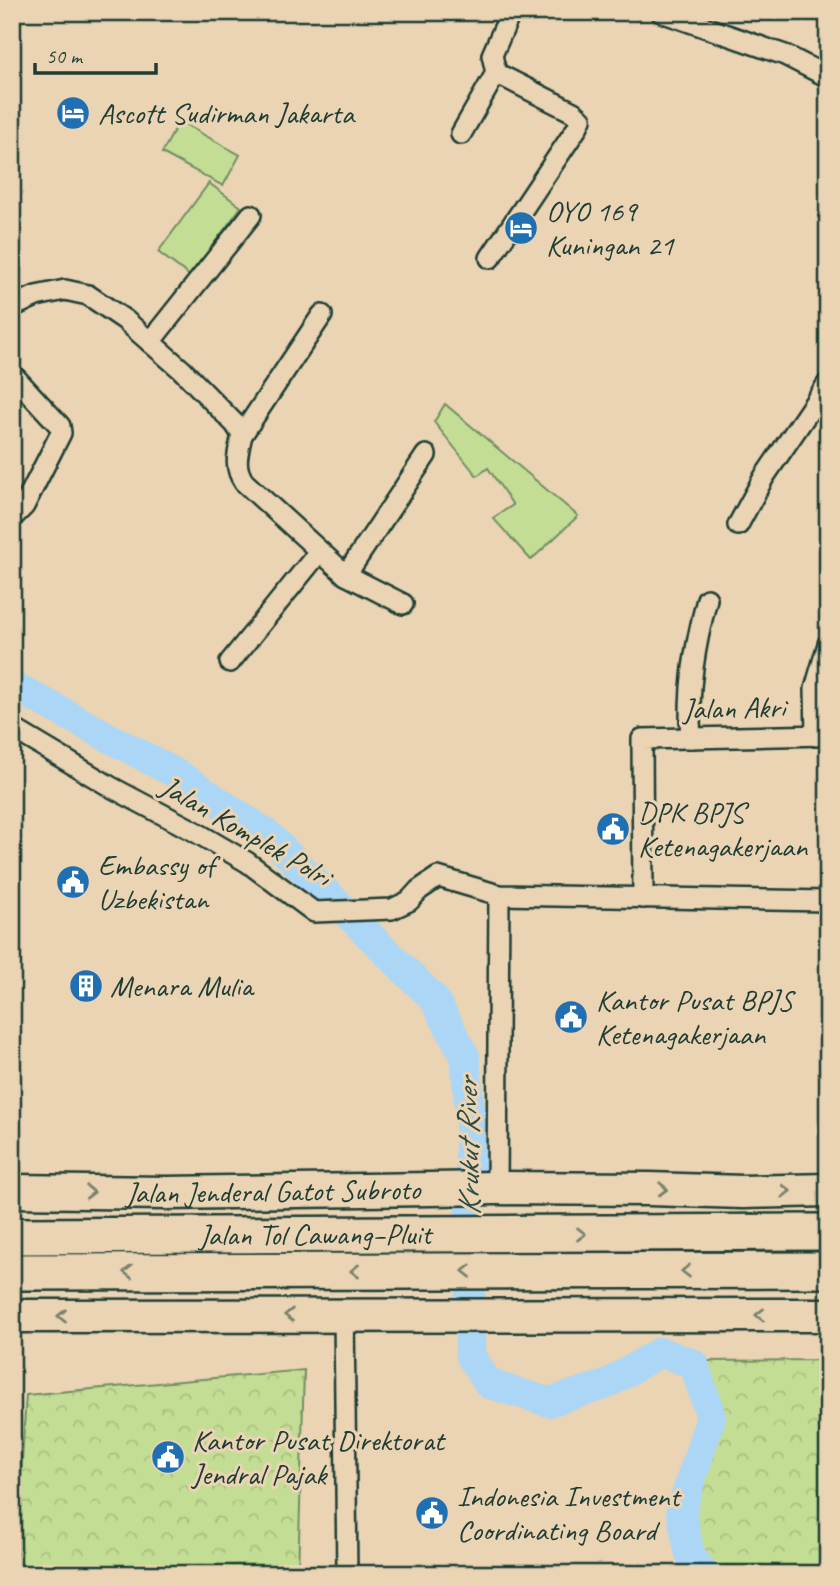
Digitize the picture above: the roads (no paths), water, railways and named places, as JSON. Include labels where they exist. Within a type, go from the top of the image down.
[{"type":"highway","name":"Jalan Jenderal Gatot Subroto","points":[[12,1191],[167,1193],[488,1189],[743,1192],[828,1190]]},
{"type":"highway","name":"Jalan Tol Cawang–Pluit","points":[[15,1236],[828,1232]]},
{"type":"highway","name":"Jalan Tol Cawang–Pluit","points":[[12,1272],[828,1270]]},
{"type":"highway","points":[[12,1317],[828,1315]]},
{"type":"street","points":[[461,134],[496,73],[492,55],[511,12]]},
{"type":"street","points":[[661,12],[785,55],[828,77]]},
{"type":"street","points":[[490,258],[578,128],[581,119],[573,112],[496,73]]},
{"type":"street","points":[[150,342],[251,215]]},
{"type":"street","points":[[12,307],[36,296],[65,290],[88,295],[125,320],[150,342],[212,399],[242,435]]},
{"type":"street","points":[[322,315],[242,435],[236,463],[238,473],[244,482],[318,552],[346,575],[403,604]]},
{"type":"street","points":[[12,374],[60,426],[61,433],[24,506],[12,518]]},
{"type":"street","points":[[738,525],[764,477],[828,383]]},
{"type":"street","points":[[346,575],[426,455]]},
{"type":"street","points":[[230,662],[318,552]]},
{"type":"street","points":[[691,738],[690,680],[694,648],[707,599]]},
{"type":"street","points":[[822,736],[815,689],[828,644]]},
{"type":"street","name":"Jalan Komplek Polri","points":[[12,728],[111,787],[247,862],[314,912],[392,909],[409,901],[438,877],[499,895],[828,901]]},
{"type":"street","name":"Jalan Akri","points":[[643,898],[642,739],[822,736]]},
{"type":"street","points":[[488,1189],[499,895]]},
{"type":"street","points":[[344,1315],[346,1574]]},
{"type":"waterway","name":"Krukut River","points":[[12,685],[182,777],[267,834],[434,999],[465,1056],[470,1114],[470,1355],[489,1384],[549,1402],[605,1385],[660,1352],[694,1364],[711,1417],[681,1511],[690,1554],[704,1574]]},
{"type":"place","name":"Ascott Sudirman Jakarta","points":[[73,113]]},
{"type":"place","name":"OYO 169 Kuningan 21","points":[[521,228]]},
{"type":"place","name":"DPK BPJS Ketenagakerjaan","points":[[613,829]]},
{"type":"place","name":"Embassy of Uzbekistan","points":[[73,882]]},
{"type":"place","name":"Menara Mulia","points":[[86,986]]},
{"type":"place","name":"Kantor Pusat BPJS Ketenagakerjaan","points":[[571,1017]]},
{"type":"place","name":"Kantor Pusat Direktorat Jendral Pajak","points":[[168,1457]]},
{"type":"place","name":"Indonesia Investment Coordinating Board","points":[[432,1513]]}]
